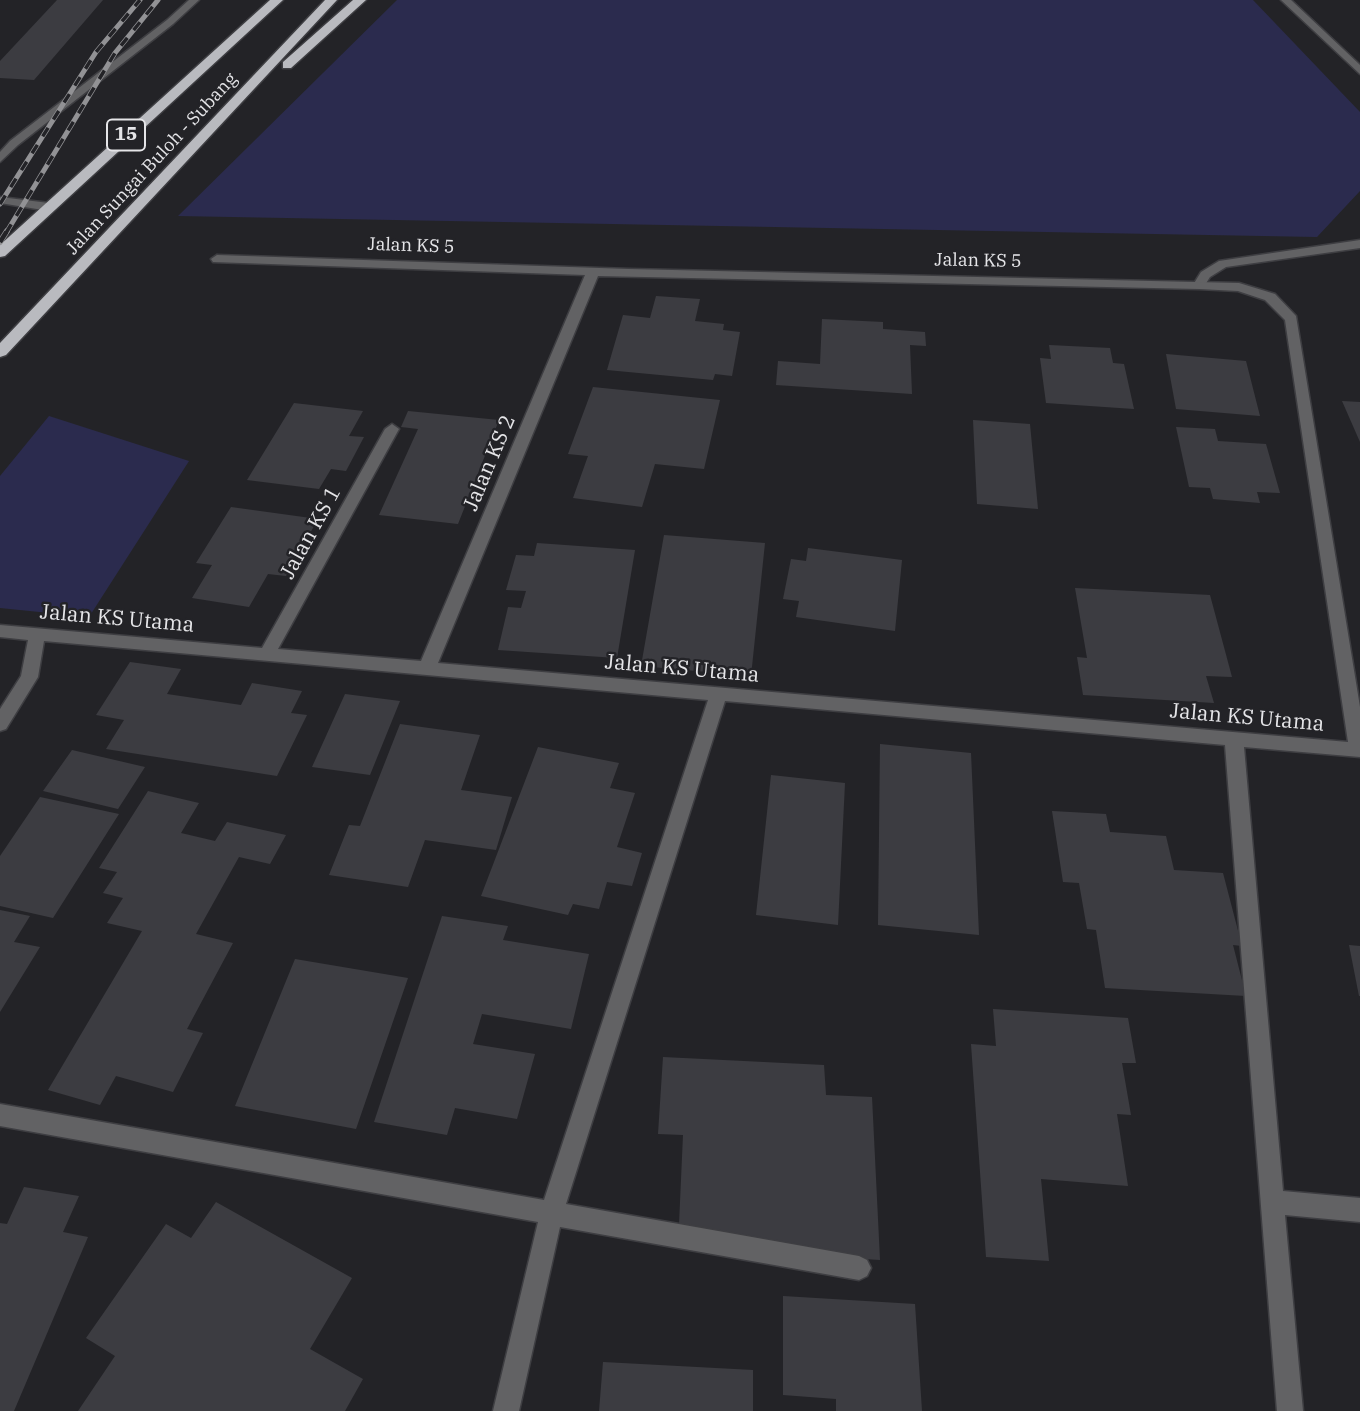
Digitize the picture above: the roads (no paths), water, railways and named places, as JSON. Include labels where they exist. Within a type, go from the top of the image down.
[{"type":"highway","points":[[204,64],[257,0]]},
{"type":"highway","name":"Jalan Sungai Buloh - Subang","points":[[0,253],[277,0]]},
{"type":"highway","name":"Jalan Sungai Buloh - Subang","points":[[0,352],[331,0]]},
{"type":"highway","points":[[194,148],[360,0]]},
{"type":"street","points":[[0,159],[14,143],[170,22],[194,0]]},
{"type":"street","points":[[1286,0],[1360,71]]},
{"type":"street","points":[[0,200],[49,207]]},
{"type":"street","points":[[1199,285],[1205,275],[1223,264],[1360,244]]},
{"type":"street","name":"Jalan KS 5","points":[[217,259],[593,272],[1199,285],[1239,287],[1269,297],[1291,318],[1359,750]]},
{"type":"street","name":"Jalan KS 2","points":[[426,670],[593,272]]},
{"type":"street","name":"Jalan KS 1","points":[[266,656],[392,429]]},
{"type":"street","name":"Jalan KS Utama","points":[[0,631],[1359,750]]},
{"type":"street","points":[[0,724],[29,677],[37,634]]},
{"type":"street","points":[[506,1411],[552,1212],[718,695]]},
{"type":"street","points":[[1234,740],[1290,1411]]},
{"type":"street","points":[[0,1115],[859,1268]]},
{"type":"street","points":[[1274,1202],[1360,1210]]},
{"type":"railway","points":[[0,204],[96,52],[140,0]]},
{"type":"railway","points":[[6,233],[115,53],[158,0]]},
{"type":"railway","points":[[0,242],[7,231]]}]
